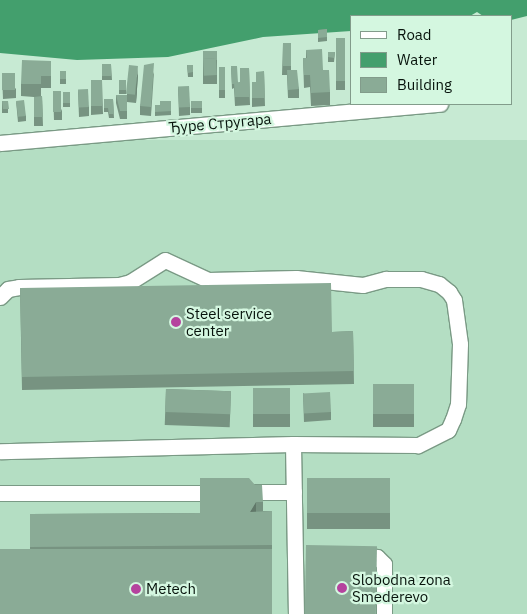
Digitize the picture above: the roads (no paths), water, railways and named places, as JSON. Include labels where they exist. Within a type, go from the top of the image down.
[{"type":"street","name":"Ђуре Стругара","points":[[0,143],[429,105]]},
{"type":"street","points":[[0,297],[8,289],[18,287],[119,285],[130,282],[165,260],[208,280],[296,278],[363,285],[386,279],[421,279],[439,284],[449,292],[454,300],[460,344],[458,404],[448,430],[418,446],[293,444],[0,451]]},
{"type":"street","points":[[293,444],[296,614]]},
{"type":"street","points":[[0,493],[294,492]]},
{"type":"street","points":[[295,552],[313,553]]},
{"type":"street","points":[[339,554],[373,556],[382,561],[384,614]]},
{"type":"water","points":[[0,0],[527,0],[527,16],[512,20],[512,15],[482,15],[477,12],[472,15],[350,15],[350,31],[263,37],[168,57],[77,60],[0,53]]},
{"type":"place","name":"Steel service center","points":[[176,322]]},
{"type":"place","name":"Slobodna zona Smederevo","points":[[342,588]]},
{"type":"place","name":"Metech","points":[[136,589]]}]
